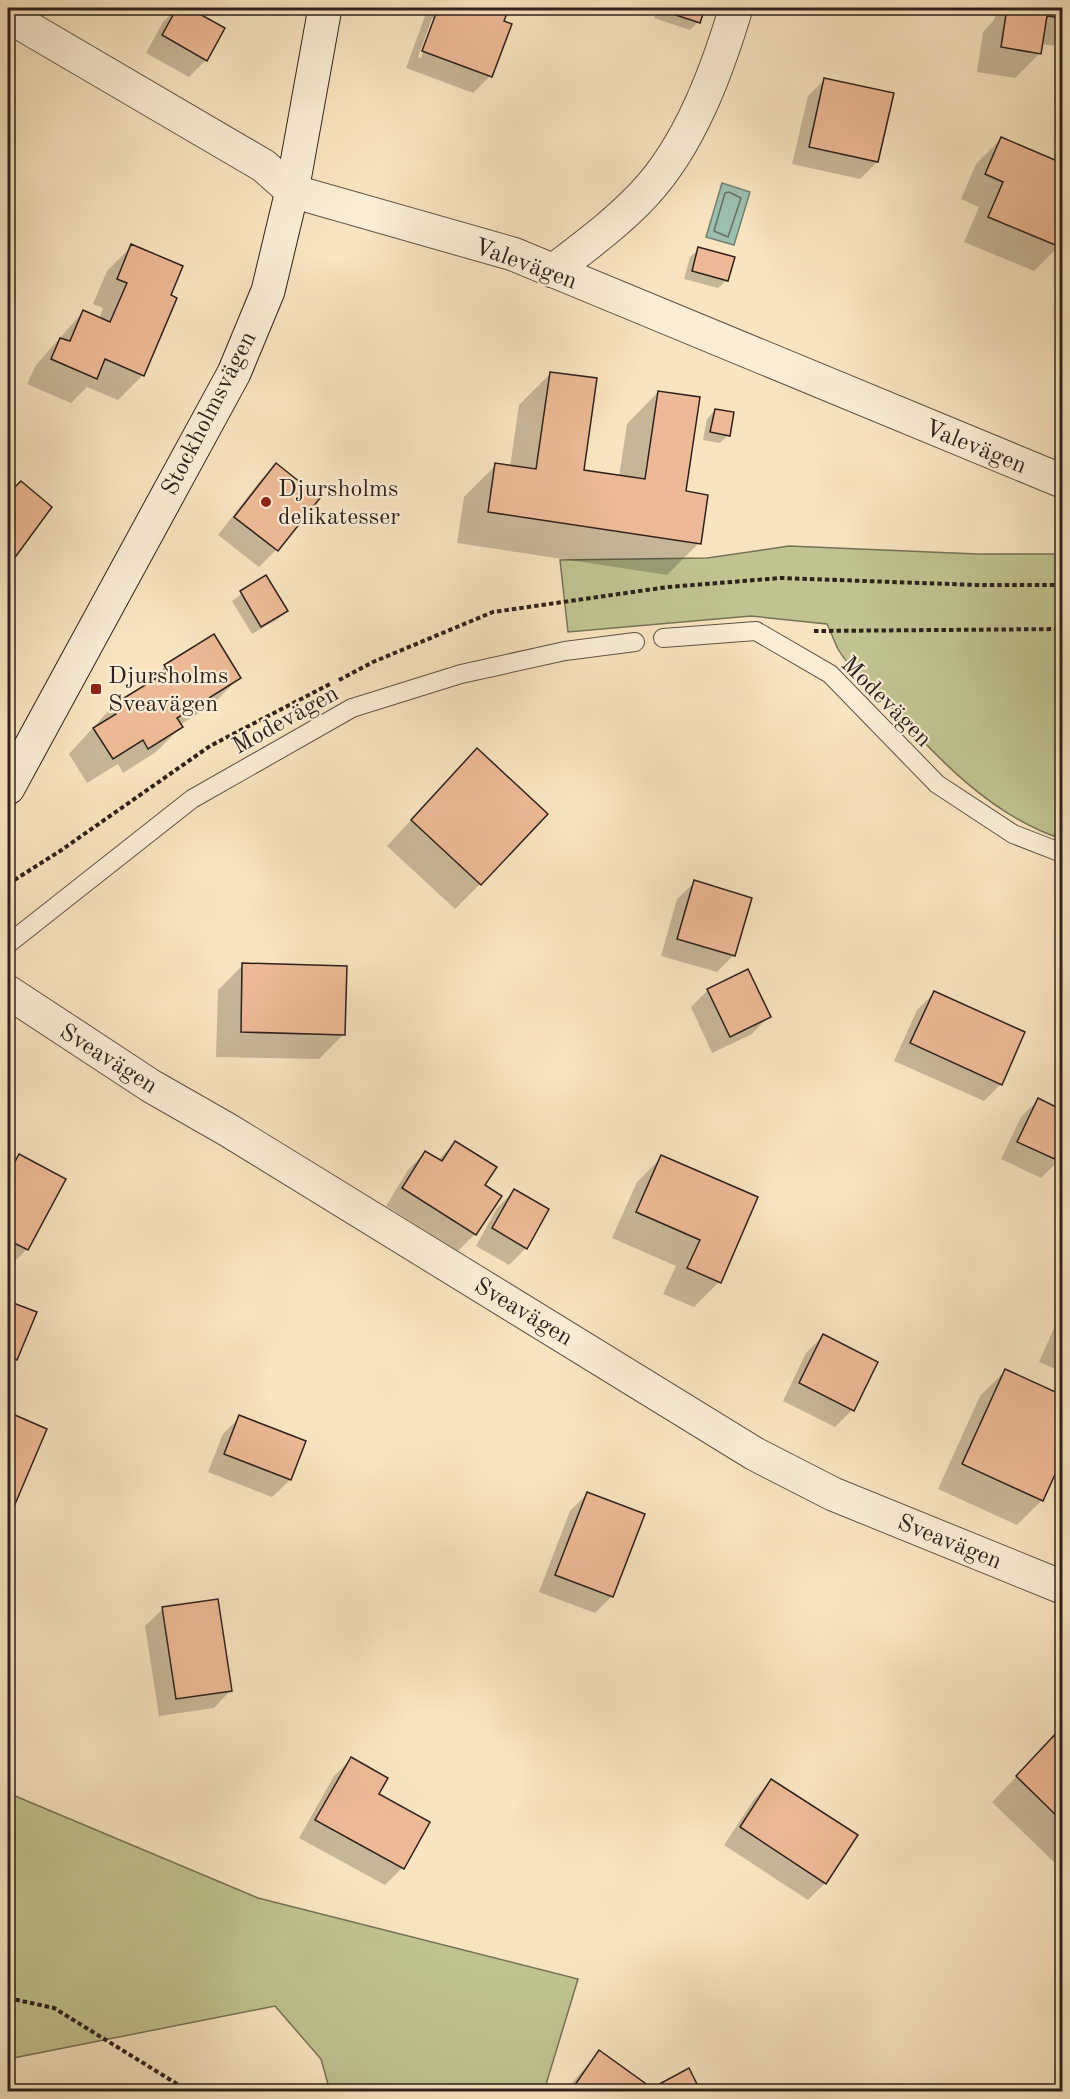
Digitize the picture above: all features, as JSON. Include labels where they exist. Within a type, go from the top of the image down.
[{"type":"street","name":"Stockholmsvägen","points":[[8,788],[234,373],[268,291],[292,191],[325,8]]},
{"type":"street","points":[[553,271],[611,226],[644,194],[670,161],[719,66],[736,8]]},
{"type":"street","name":"Valevägen","points":[[8,16],[264,166],[292,191],[513,254],[1062,481]]},
{"type":"street","name":"Sveavägen","points":[[8,992],[151,1086],[238,1136],[755,1454],[833,1494],[1062,1587]]},
{"type":"lane","points":[[663,638],[756,631]]},
{"type":"lane","name":"Modevägen","points":[[756,631],[830,674],[936,784],[1013,834],[1062,853]]},
{"type":"lane","name":"Modevägen","points":[[8,944],[192,799],[352,708],[461,674],[565,651],[635,642]]},
{"type":"path","points":[[756,631],[1062,629]]},
{"type":"path","points":[[8,1998],[54,2008],[182,2087]]},
{"type":"green space","points":[[789,546],[977,554],[1062,554],[1062,839],[1012,816],[966,783],[945,764],[849,664],[838,649],[827,624],[751,616],[568,632],[560,560],[707,558]]},
{"type":"green space","points":[[8,1793],[258,1898],[578,1979],[544,2091],[330,2091],[321,2059],[275,2006],[8,2059]]},
{"type":"water","points":[[722,183],[750,192],[734,245],[706,237]]},
{"type":"building","points":[[177,8],[189,8],[225,28],[207,61],[162,35]]},
{"type":"building","points":[[438,8],[509,8],[504,21],[512,24],[492,77],[422,51]]},
{"type":"building","points":[[662,8],[705,8],[700,23],[661,10]]},
{"type":"building","points":[[1007,8],[1062,8],[1062,18],[1047,16],[1041,54],[1001,47]]},
{"type":"building","points":[[824,78],[894,93],[878,162],[809,147]]},
{"type":"building","points":[[1001,137],[1062,163],[1062,241],[1060,247],[988,217],[1003,182],[985,174]]},
{"type":"building","points":[[131,244],[183,266],[171,295],[177,298],[144,376],[105,359],[97,379],[51,359],[60,338],[70,341],[83,310],[110,322],[127,283],[117,279]]},
{"type":"building","points":[[698,247],[735,257],[728,281],[692,271]]},
{"type":"building","points":[[550,372],[597,378],[584,470],[645,479],[658,391],[700,397],[686,491],[708,495],[701,544],[488,512],[495,463],[536,469]]},
{"type":"building","points":[[715,409],[734,412],[730,436],[710,432]]},
{"type":"building","points":[[276,463],[320,498],[278,551],[234,517]]},
{"type":"building","points":[[21,481],[52,507],[8,567],[8,494]]},
{"type":"building","points":[[266,575],[288,611],[261,627],[240,591]]},
{"type":"building","points":[[214,634],[241,678],[177,718],[183,727],[148,749],[143,740],[113,759],[93,728],[116,714],[111,706],[168,671],[164,665]]},
{"type":"building","points":[[477,748],[548,814],[481,885],[411,820]]},
{"type":"building","points":[[694,880],[752,898],[735,956],[677,939]]},
{"type":"building","points":[[242,963],[347,966],[345,1035],[241,1032]]},
{"type":"building","points":[[748,969],[771,1017],[730,1037],[707,989]]},
{"type":"building","points":[[934,991],[1025,1032],[1002,1085],[910,1043]]},
{"type":"building","points":[[1038,1098],[1062,1110],[1062,1154],[1059,1161],[1017,1142]]},
{"type":"building","points":[[455,1141],[497,1167],[485,1185],[502,1196],[476,1235],[402,1188],[425,1151],[442,1161]]},
{"type":"building","points":[[19,1154],[66,1179],[28,1250],[8,1240],[8,1175]]},
{"type":"building","points":[[661,1155],[758,1197],[721,1283],[687,1268],[700,1240],[636,1212]]},
{"type":"building","points":[[514,1189],[549,1209],[527,1249],[492,1228]]},
{"type":"building","points":[[8,1301],[37,1312],[17,1360],[8,1356]]},
{"type":"building","points":[[823,1334],[878,1362],[854,1411],[799,1383]]},
{"type":"building","points":[[1005,1369],[1062,1395],[1062,1459],[1043,1501],[962,1464]]},
{"type":"building","points":[[8,1412],[47,1429],[10,1516],[8,1515]]},
{"type":"building","points":[[239,1415],[306,1441],[291,1480],[224,1454]]},
{"type":"building","points":[[587,1492],[645,1514],[613,1597],[555,1575]]},
{"type":"building","points":[[218,1599],[232,1691],[176,1699],[162,1607]]},
{"type":"building","points":[[1062,1727],[1062,1821],[1016,1776]]},
{"type":"building","points":[[351,1757],[388,1778],[379,1794],[430,1822],[404,1869],[315,1820]]},
{"type":"building","points":[[771,1779],[858,1835],[826,1884],[740,1827]]},
{"type":"building","points":[[599,2050],[652,2088],[689,2068],[701,2092],[570,2092]]},
{"type":"place","name":"Djursholms delikatesser","points":[[266,502]]},
{"type":"place","name":"Djursholms Sveavägen","points":[[96,689]]}]
